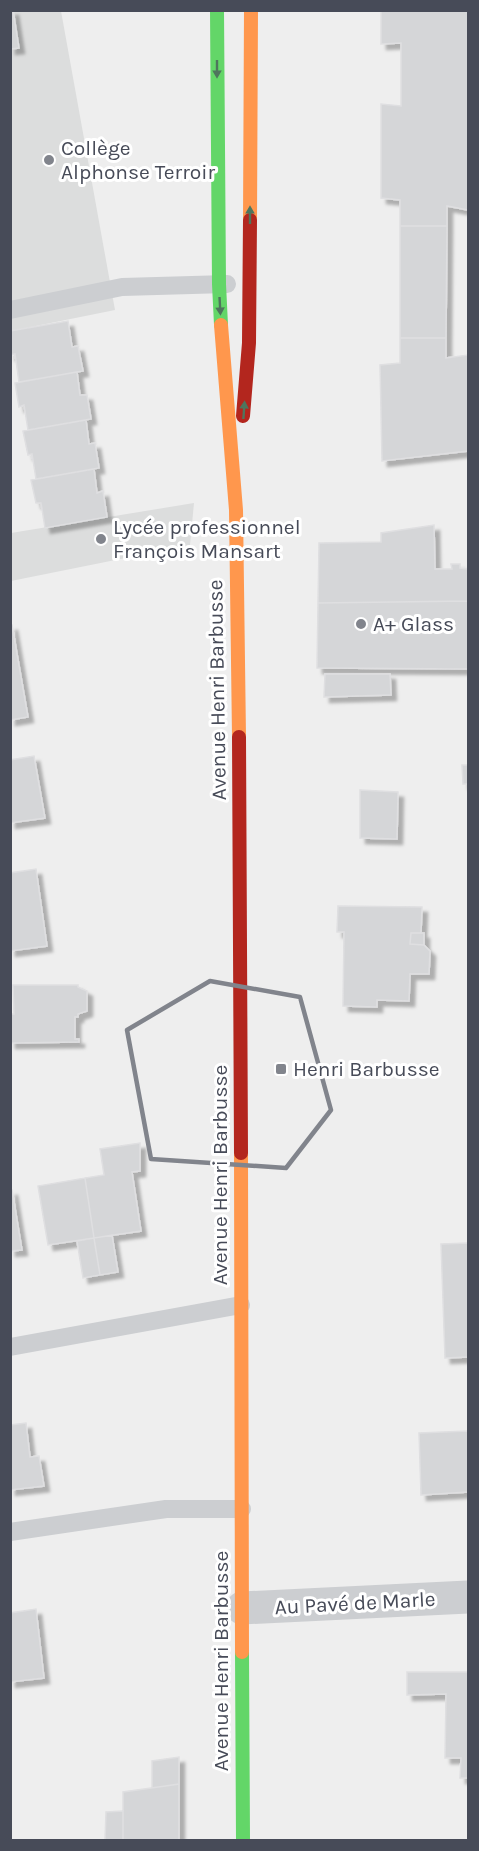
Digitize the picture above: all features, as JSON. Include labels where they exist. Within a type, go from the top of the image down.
[{"type":"street","name":"Avenue Henri Barbusse","points":[[217,10],[219,284],[222,352],[236,510],[239,723],[243,1840]]},
{"type":"street","name":"Avenue Henri Barbusse","points":[[236,510],[249,343],[251,10]]},
{"type":"street","name":"Au Pavé de Marle","points":[[242,1608],[468,1597]]},
{"type":"lane","points":[[10,310],[122,287],[250,283]]},
{"type":"lane","points":[[10,1347],[241,1305]]},
{"type":"lane","points":[[10,1532],[166,1509],[242,1509]]},
{"type":"highlighted area","points":[[210,981],[300,997],[331,1110],[286,1168],[151,1159],[127,1030]]},
{"type":"shaded area","name":"Collège Alphonse Terroir","points":[[11,11],[61,11],[115,310],[11,331]]},
{"type":"shaded area","name":"Lycée professionnel François Mansart","points":[[194,503],[190,545],[11,581],[11,533]]},
{"type":"building","points":[[10,10],[13,10],[19,48],[10,49]]},
{"type":"building","points":[[381,10],[468,10],[468,210],[447,206],[447,226],[400,226],[400,200],[381,198],[381,104],[401,106],[401,43],[381,44]]},
{"type":"building","points":[[400,226],[447,226],[446,338],[400,338]]},
{"type":"building","points":[[68,321],[72,347],[78,346],[83,371],[19,382],[15,354],[10,355],[10,331]]},
{"type":"building","points":[[400,338],[446,338],[446,358],[468,355],[468,451],[382,461],[380,365],[400,363]]},
{"type":"building","points":[[77,372],[80,395],[87,395],[91,419],[28,430],[24,405],[19,407],[15,383]]},
{"type":"building","points":[[86,420],[89,444],[95,443],[99,468],[36,479],[32,454],[28,455],[23,431]]},
{"type":"building","points":[[94,469],[97,493],[103,491],[107,517],[45,528],[41,503],[36,503],[31,480]]},
{"type":"building","points":[[434,525],[435,569],[452,569],[451,564],[460,564],[460,568],[468,569],[468,601],[318,603],[319,543],[381,542],[381,533]]},
{"type":"building","points":[[468,601],[468,669],[317,668],[318,603]]},
{"type":"building","points":[[10,625],[12,625],[28,717],[10,720]]},
{"type":"building","points":[[325,674],[390,674],[391,695],[324,697]]},
{"type":"building","points":[[34,756],[45,818],[10,823],[10,760]]},
{"type":"building","points":[[462,765],[468,765],[468,784],[463,784]]},
{"type":"building","points":[[360,790],[398,792],[397,839],[360,838]]},
{"type":"building","points":[[36,869],[47,946],[10,951],[10,873]]},
{"type":"building","points":[[338,906],[422,907],[421,933],[411,933],[410,944],[424,945],[430,951],[429,974],[410,974],[409,1001],[377,1000],[377,1007],[343,1006],[344,932],[337,932]]},
{"type":"building","points":[[411,933],[424,933],[424,945],[410,944]]},
{"type":"building","points":[[13,985],[78,985],[87,991],[87,1011],[75,1017],[75,1039],[79,1039],[79,1042],[10,1043],[10,1014],[14,1014]]},
{"type":"building","points":[[140,1143],[140,1171],[132,1172],[141,1231],[94,1238],[85,1178],[104,1175],[100,1149]]},
{"type":"building","points":[[85,1178],[94,1238],[48,1245],[38,1186]]},
{"type":"building","points":[[10,1190],[12,1190],[22,1250],[10,1251]]},
{"type":"building","points":[[112,1235],[118,1272],[100,1275],[94,1238]]},
{"type":"building","points":[[94,1238],[100,1275],[83,1278],[77,1241]]},
{"type":"building","points":[[468,1243],[468,1357],[445,1358],[441,1244]]},
{"type":"building","points":[[26,1423],[30,1457],[39,1456],[44,1486],[10,1490],[10,1425]]},
{"type":"building","points":[[468,1431],[468,1492],[421,1495],[419,1433]]},
{"type":"building","points":[[36,1609],[44,1678],[10,1682],[10,1613]]},
{"type":"building","points":[[407,1672],[468,1672],[468,1778],[460,1778],[461,1758],[445,1758],[446,1694],[407,1695]]},
{"type":"building","points":[[179,1757],[179,1784],[152,1788],[152,1761]]},
{"type":"building","points":[[179,1784],[179,1840],[123,1840],[123,1792]]},
{"type":"building","points":[[123,1811],[123,1840],[105,1840],[106,1812]]},
{"type":"traffic: fast","points":[[217,10],[221,325]]},
{"type":"traffic: fast","points":[[242,1652],[243,1840]]},
{"type":"traffic: slow","points":[[250,220],[251,10]]},
{"type":"traffic: slow","points":[[221,325],[236,510],[239,737]]},
{"type":"traffic: slow","points":[[241,1153],[242,1652]]},
{"type":"traffic: jam","points":[[243,416],[249,343],[250,220]]},
{"type":"traffic: jam","points":[[239,737],[241,1153]]},
{"type":"place","name":"Collège Alphonse Terroir","points":[[49,160]]},
{"type":"place","name":"Lycée professionnel François Mansart","points":[[101,539]]},
{"type":"place","name":"A+ Glass","points":[[361,624]]},
{"type":"place","name":"Henri Barbusse","points":[[281,1069]]}]
